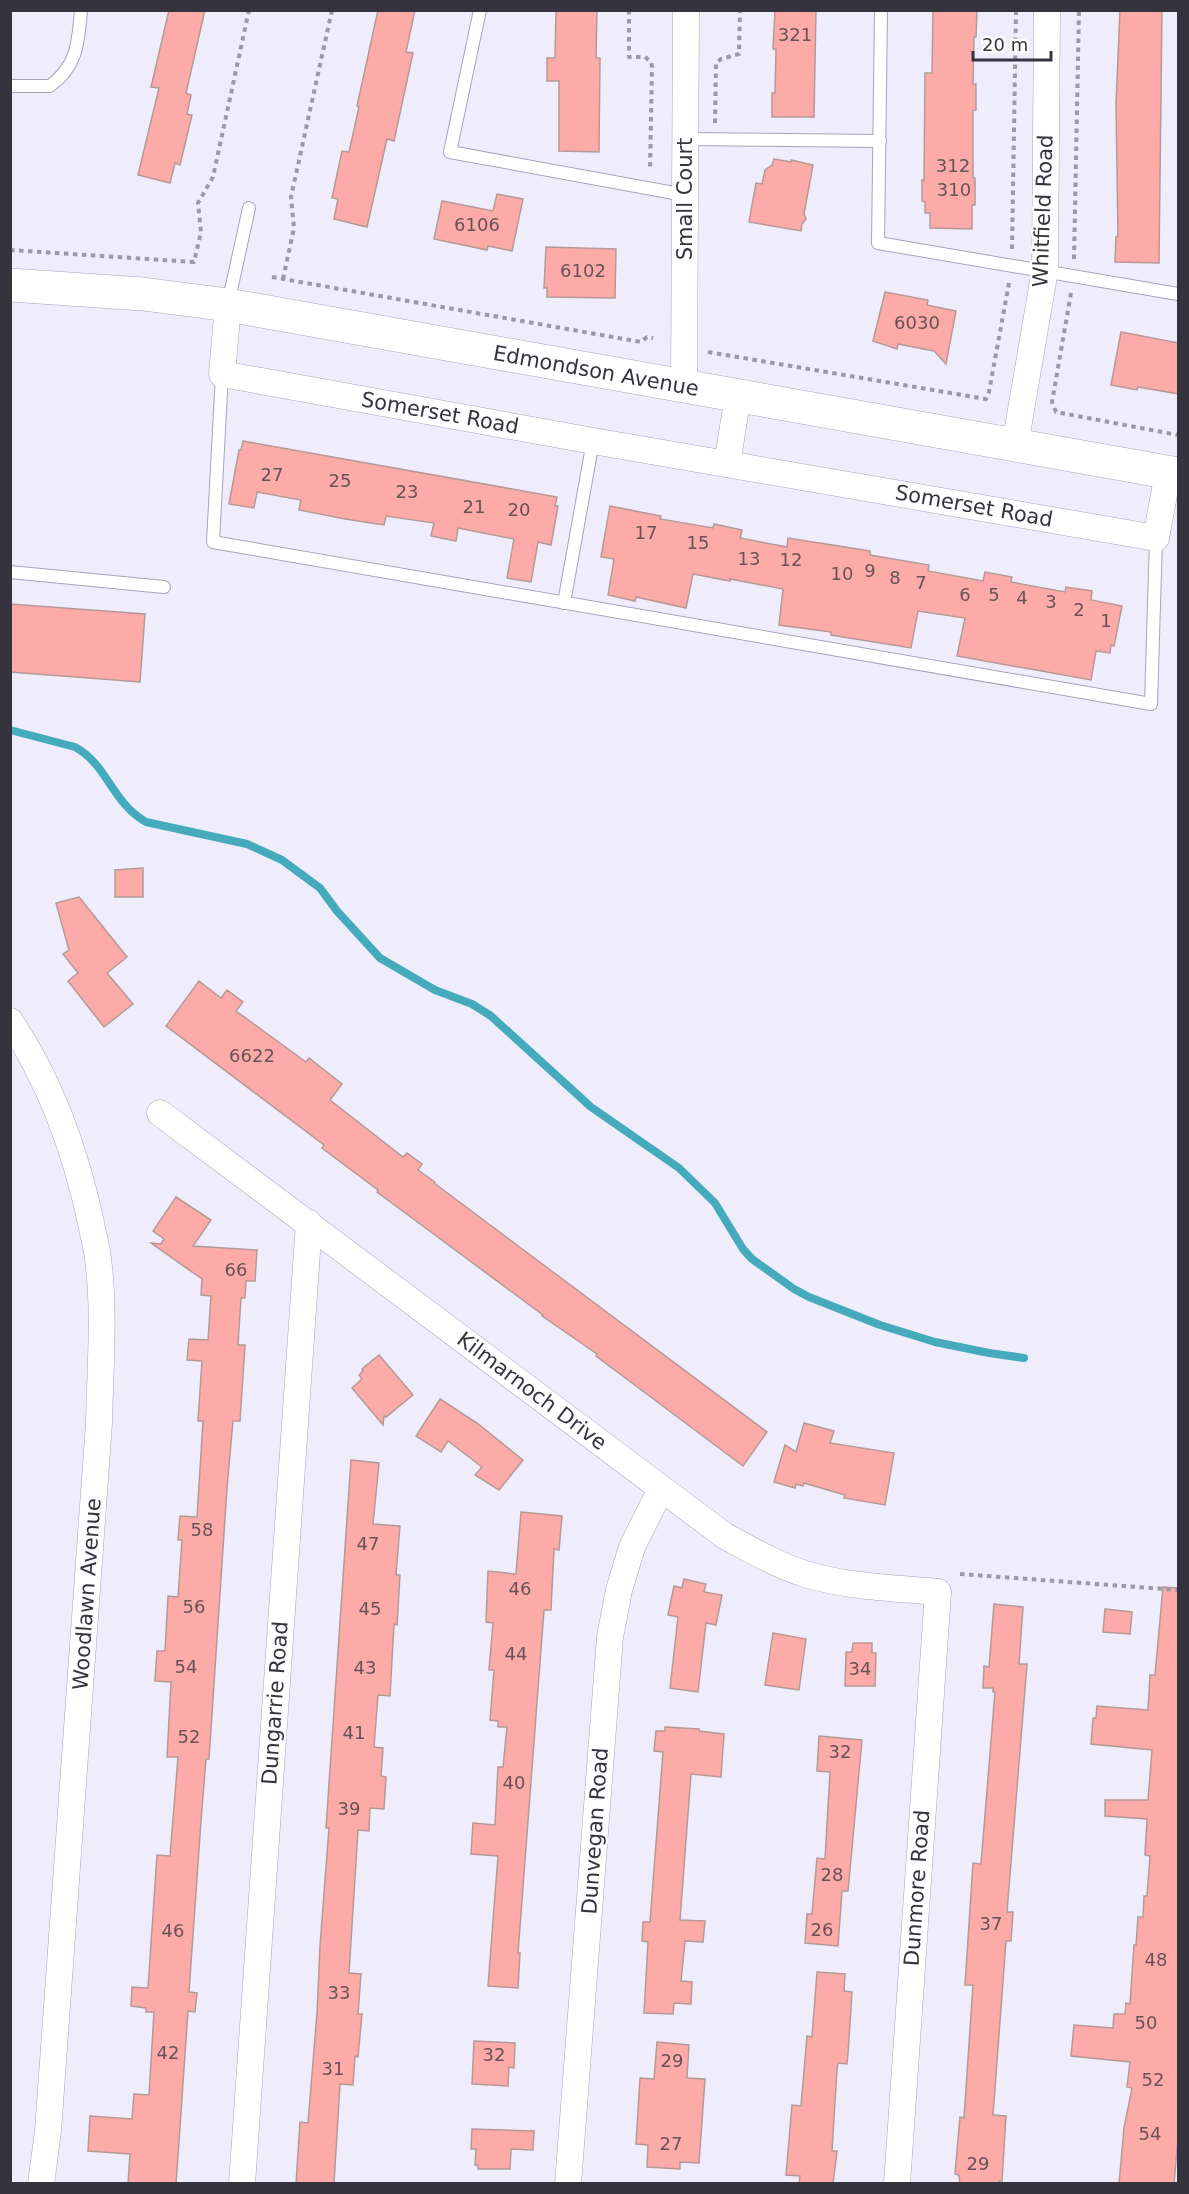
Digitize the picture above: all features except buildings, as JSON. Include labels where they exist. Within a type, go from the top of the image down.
[{"type":"main road","name":"Edmondson Avenue","points":[[10,285],[143,294],[228,305],[1173,474]]},
{"type":"street","name":"Small Court","points":[[684,387],[686,10]]},
{"type":"street","name":"Whitfield Road","points":[[1015,445],[1045,270],[1047,10]]},
{"type":"street","points":[[222,374],[228,305]]},
{"type":"street","name":"Somerset Road","points":[[222,374],[593,441],[1156,538]]},
{"type":"street","points":[[727,464],[738,396]]},
{"type":"street","points":[[1156,538],[1173,474]]},
{"type":"street","name":"Woodlawn Avenue","points":[[10,1021],[28,1048],[60,1118],[84,1190],[98,1259],[101,1337],[95,1470],[48,2131],[41,2184]]},
{"type":"street","name":"Kilmarnoch Drive","points":[[160,1113],[725,1536],[766,1558],[805,1574],[854,1585],[938,1592]]},
{"type":"street","name":"Dungarrie Road","points":[[242,2184],[309,1223]]},
{"type":"street","name":"Dunvegan Road","points":[[568,2184],[610,1637],[619,1590],[632,1547],[661,1489]]},
{"type":"street","name":"Dunmore Road","points":[[897,2184],[938,1592]]},
{"type":"lane","points":[[10,86],[50,86],[69,69],[78,47],[81,10]]},
{"type":"lane","points":[[480,10],[450,152],[685,195]]},
{"type":"lane","points":[[881,10],[878,243],[1179,294]]},
{"type":"lane","points":[[685,139],[880,141]]},
{"type":"lane","points":[[228,305],[249,208]]},
{"type":"lane","points":[[222,374],[213,542],[1151,704],[1156,538]]},
{"type":"lane","points":[[564,603],[593,441]]},
{"type":"lane","points":[[10,572],[164,587]]},
{"type":"path","points":[[10,250],[194,262],[201,232],[198,203],[213,177],[249,10]]},
{"type":"path","points":[[283,279],[294,228],[291,197],[332,10]]},
{"type":"path","points":[[629,10],[628,57],[645,57],[651,62],[652,68],[650,189]]},
{"type":"path","points":[[715,140],[716,63],[721,59],[739,54],[740,10]]},
{"type":"path","points":[[704,351],[986,399],[1011,265],[1016,10]]},
{"type":"path","points":[[1079,10],[1075,257],[1071,297],[1052,402],[1056,412],[1179,435]]},
{"type":"path","points":[[272,277],[641,342],[647,337],[653,338]]},
{"type":"path","points":[[960,1574],[1179,1590]]},
{"type":"waterway","points":[[10,730],[75,747],[95,764],[125,805],[146,822],[247,844],[282,860],[320,888],[337,911],[380,958],[435,990],[472,1004],[491,1016],[591,1107],[679,1168],[715,1203],[743,1249],[752,1259],[794,1289],[880,1325],[935,1342],[1024,1358]]}]
